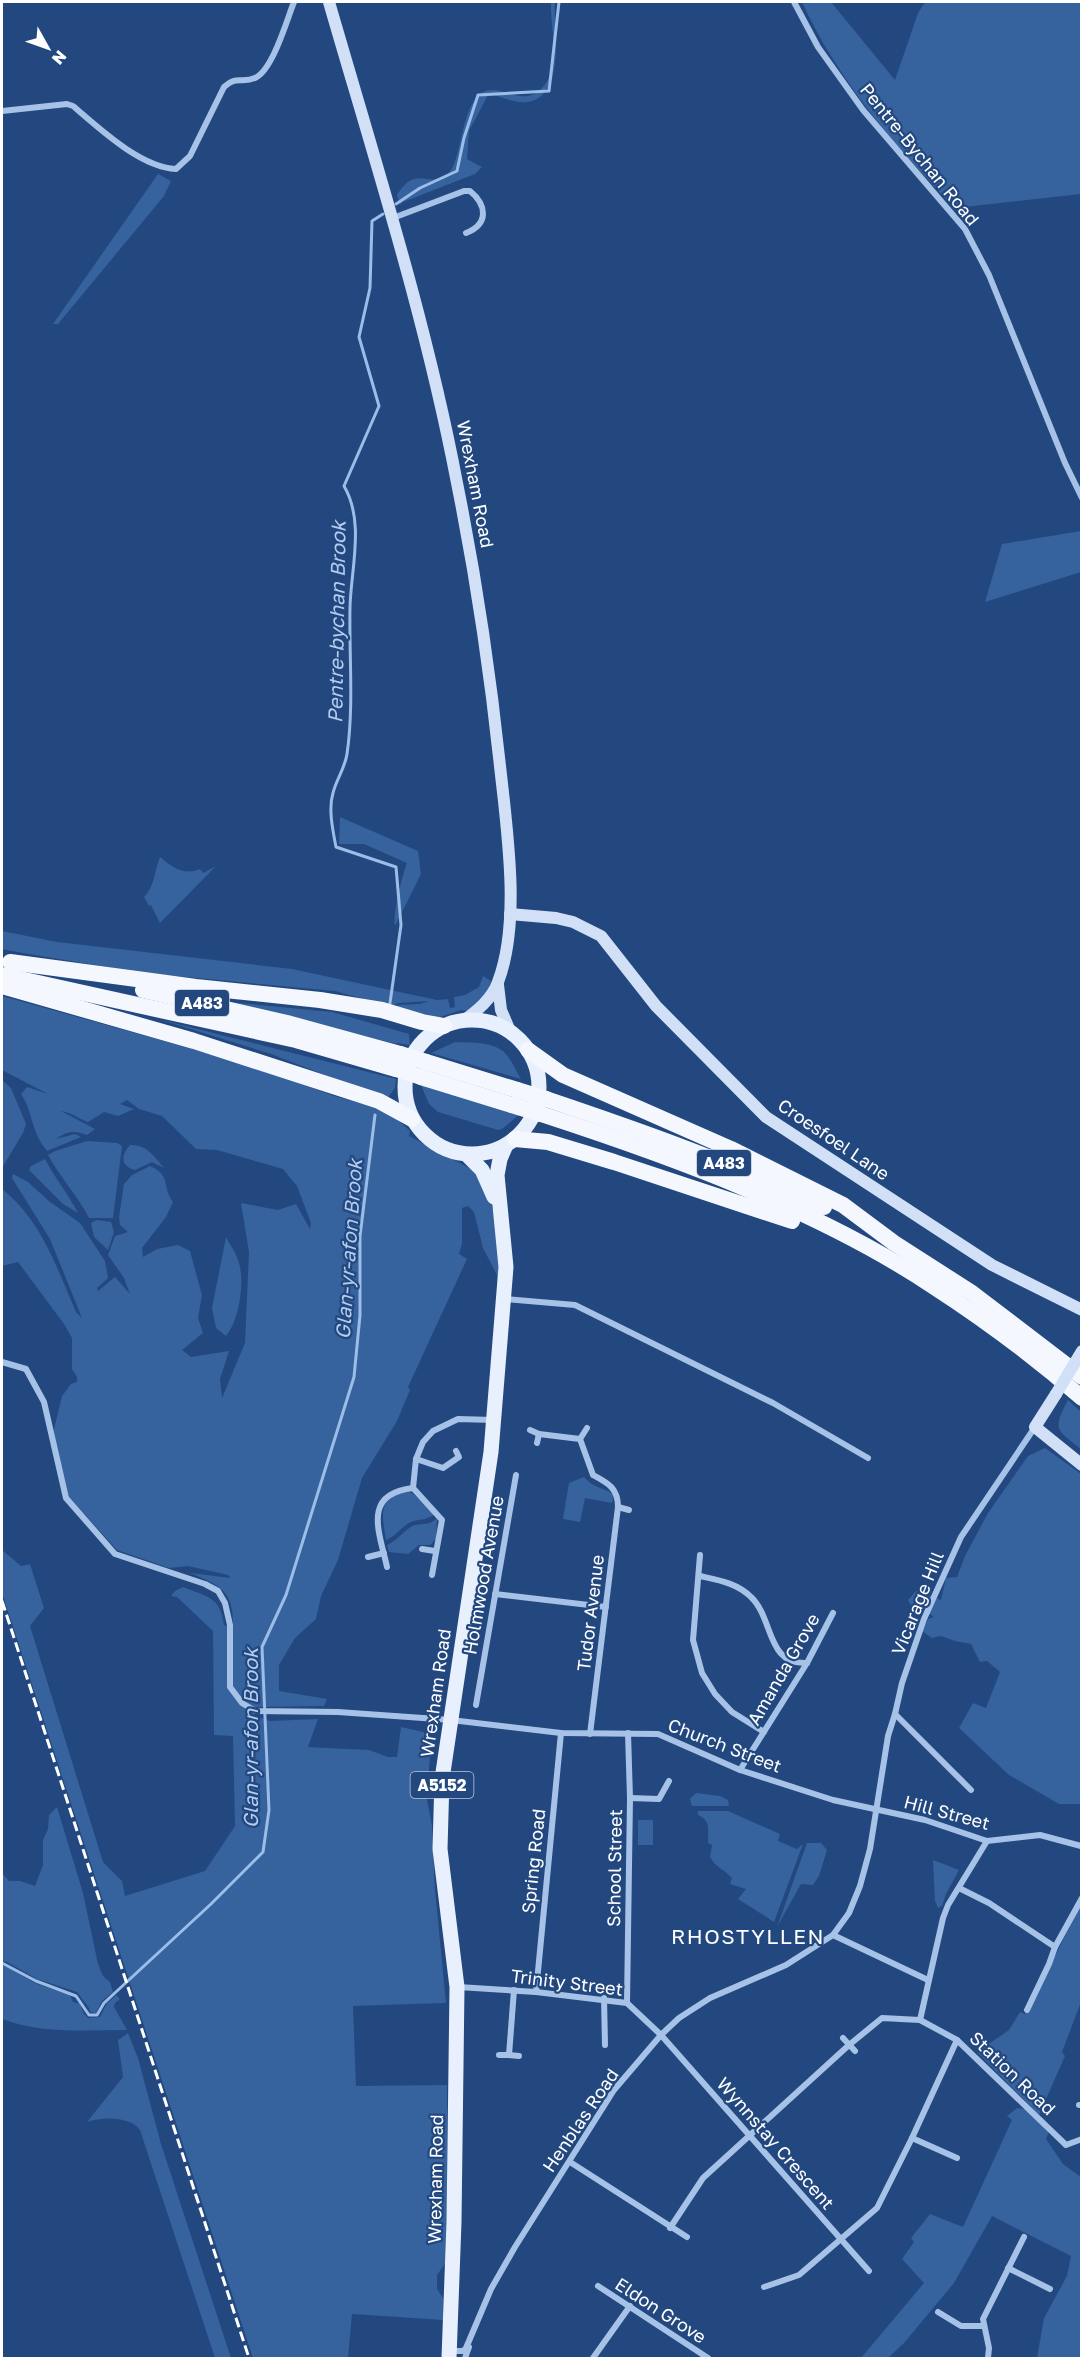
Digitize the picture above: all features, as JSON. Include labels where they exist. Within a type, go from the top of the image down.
[{"type":"highway","points":[[4,965],[320,1000],[382,1010],[422,1023],[444,1026]]},
{"type":"highway","name":"A483","points":[[4,965],[287,1023],[544,1107],[768,1199],[866,1247],[935,1287],[1040,1362],[1082,1398]]},
{"type":"highway","points":[[2,986],[215,1048],[380,1101],[412,1119]]},
{"type":"highway","points":[[528,1050],[563,1075],[783,1173],[843,1205],[894,1243]]},
{"type":"highway","name":"A483","points":[[544,1107],[647,1134],[758,1177],[839,1214],[894,1243],[972,1293],[1082,1377]]},
{"type":"highway","points":[[511,1142],[548,1142],[734,1200],[866,1247]]},
{"type":"main road","name":"Wrexham Road","points":[[329,2],[393,218],[442,414],[468,540],[495,722],[504,804],[510,879],[510,914],[498,985],[501,1010],[510,1031]]},
{"type":"main road","name":"Croesfoel Lane","points":[[510,914],[556,918],[573,922],[601,936],[656,1006],[766,1117],[992,1265],[1082,1310]]},
{"type":"main road","name":"Wrexham Road","points":[[463,1021],[481,1006],[498,985]]},
{"type":"main road","points":[[463,1021],[487,1022],[510,1031],[528,1050],[536,1065],[539,1097],[530,1120],[511,1142],[487,1153],[467,1155],[445,1149],[426,1137],[412,1119],[406,1098],[406,1076],[413,1056],[426,1038],[444,1026],[463,1021]]},
{"type":"main road","name":"Wrexham Road","points":[[450,2354],[457,1987],[440,1849],[442,1779],[468,1592],[491,1452],[506,1267],[497,1167],[511,1142]]},
{"type":"main road","name":"Wrexham Road","points":[[467,1155],[476,1161],[487,1179],[500,1214]]},
{"type":"main road","points":[[1082,1351],[1035,1428],[1082,1465]]},
{"type":"street","points":[[2,111],[67,104],[74,106],[128,150],[167,168],[176,169],[190,156],[224,87],[231,81],[255,78],[263,72],[294,2]]},
{"type":"street","name":"Pentre-Bychan Road","points":[[794,2],[818,47],[863,110],[965,229],[989,275],[1065,463],[1082,498]]},
{"type":"street","points":[[393,218],[464,190],[470,191],[482,204],[483,220],[480,225],[466,233]]},
{"type":"street","points":[[504,1299],[575,1305],[773,1403],[868,1458]]},
{"type":"street","name":"Church Street","points":[[2,1362],[26,1369],[44,1402],[66,1498],[116,1554],[206,1584],[218,1592],[225,1603],[230,1624],[230,1687],[242,1703],[258,1711],[338,1712],[451,1720],[561,1733],[658,1734],[740,1770],[833,1800],[876,1810]]},
{"type":"street","points":[[412,1488],[416,1460],[423,1442],[433,1431],[458,1419],[493,1420]]},
{"type":"street","points":[[580,1440],[587,1428]]},
{"type":"street","name":"Vicarage Hill","points":[[833,1935],[849,1913],[860,1886],[870,1849],[888,1736],[902,1683],[924,1619],[961,1537],[1035,1428]]},
{"type":"street","points":[[530,1430],[539,1434],[580,1440]]},
{"type":"street","points":[[537,1443],[539,1434]]},
{"type":"street","points":[[580,1440],[593,1475],[610,1483],[618,1494],[618,1507],[629,1510]]},
{"type":"street","points":[[416,1460],[443,1468],[459,1457],[456,1450]]},
{"type":"street","name":"Holmwood Avenue","points":[[476,1705],[516,1475]]},
{"type":"street","points":[[412,1488],[442,1520],[432,1575]]},
{"type":"street","points":[[387,1567],[379,1527],[379,1506],[389,1494],[412,1488]]},
{"type":"street","name":"Tudor Avenue","points":[[590,1734],[618,1507]]},
{"type":"street","points":[[422,1549],[435,1551]]},
{"type":"street","points":[[368,1557],[384,1553]]},
{"type":"street","points":[[700,1555],[693,1640],[702,1673],[715,1694],[732,1712],[764,1732]]},
{"type":"street","points":[[700,1575],[731,1583],[752,1597],[767,1620],[772,1641],[778,1651],[794,1664],[807,1664]]},
{"type":"street","points":[[495,1594],[606,1607]]},
{"type":"street","name":"Amanda Grove","points":[[740,1770],[807,1664],[833,1613]]},
{"type":"street","name":"Holmwood Avenue","points":[[472,1678],[480,1680]]},
{"type":"street","points":[[895,1714],[971,1790]]},
{"type":"street","name":"Spring Road","points":[[536,1992],[561,1733]]},
{"type":"street","name":"School Street","points":[[627,2002],[630,1798],[628,1733]]},
{"type":"street","points":[[662,1808],[660,1799],[669,1780]]},
{"type":"street","points":[[630,1798],[660,1799]]},
{"type":"street","name":"Hill Street","points":[[876,1810],[925,1820],[987,1841],[1040,1835],[1081,1846]]},
{"type":"street","points":[[670,2228],[703,2178],[849,2045],[882,2018],[920,2020],[944,1918],[987,1841]]},
{"type":"street","points":[[959,1888],[989,1902],[1054,1947]]},
{"type":"street","points":[[1027,2010],[1049,1964],[1054,1947],[1082,1898]]},
{"type":"street","points":[[833,1935],[928,1980]]},
{"type":"street","name":"Henblas Road","points":[[465,2358],[491,2289],[515,2247],[614,2090],[661,2035],[679,2018],[710,1998],[786,1965],[833,1935]]},
{"type":"street","name":"Trinity Street","points":[[457,1987],[514,1990],[627,2002],[661,2035]]},
{"type":"street","points":[[508,2055],[514,1990]]},
{"type":"street","points":[[604,1998],[605,2045]]},
{"type":"street","name":"Station Road","points":[[920,2020],[957,2040],[1066,2145],[1082,2139]]},
{"type":"street","name":"Wynnstay Crescent","points":[[661,2035],[869,2271]]},
{"type":"street","points":[[843,2038],[855,2051]]},
{"type":"street","points":[[764,2287],[800,2275],[877,2208],[957,2040]]},
{"type":"street","points":[[499,2055],[519,2056]]},
{"type":"street","points":[[912,2138],[957,2158]]},
{"type":"street","points":[[570,2162],[687,2237]]},
{"type":"street","points":[[988,2358],[989,2348],[983,2326],[985,2312],[1024,2236]]},
{"type":"street","points":[[1008,2268],[1050,2289]]},
{"type":"street","name":"Eldon Grove","points":[[598,2286],[708,2358]]},
{"type":"street","points":[[593,2358],[630,2306]]},
{"type":"street","points":[[938,2312],[961,2326],[983,2326]]},
{"type":"street","points":[[450,2354],[463,2351],[471,2340]]},
{"type":"shaded area","points":[[551,2],[555,2],[556,44],[553,74],[548,87],[540,97],[528,102],[488,95],[469,131],[467,159],[482,167],[475,174],[400,205],[397,195],[411,180],[434,180],[448,174],[455,160],[466,118],[474,101],[481,93],[497,90],[514,95],[532,95],[540,90],[547,81],[551,71],[554,48]]},
{"type":"shaded area","points":[[802,2],[831,2],[895,80],[918,13],[925,2],[1081,2],[1081,194],[955,208],[890,137],[850,85],[832,58]]},
{"type":"shaded area","points":[[158,174],[171,181],[164,196],[58,324],[53,324]]},
{"type":"shaded area","points":[[1081,531],[1081,572],[985,602],[1002,544]]},
{"type":"shaded area","points":[[340,817],[418,851],[421,874],[395,926],[396,904],[407,863],[364,844],[339,844]]},
{"type":"shaded area","points":[[160,857],[183,871],[200,869],[203,873],[216,866],[160,923],[144,897],[152,883]]},
{"type":"shaded area","points":[[2,931],[57,942],[292,969],[437,1000],[448,999],[450,1008],[455,1007],[454,997],[465,995],[479,987],[483,976],[491,981],[486,997],[470,1011],[461,1010],[434,1019],[396,1008],[398,1005],[420,1004],[429,1001],[398,1003],[392,1007],[335,991],[143,973],[2,949]]},
{"type":"shaded area","points":[[2,996],[250,1065],[334,1096],[381,1109],[410,1131],[409,1136],[475,1171],[489,1195],[497,1226],[500,1249],[499,1298],[497,1275],[483,1248],[474,1212],[468,1206],[462,1208],[462,1244],[459,1254],[467,1259],[408,1387],[410,1390],[397,1421],[362,1478],[338,1560],[321,1596],[316,1619],[295,1638],[279,1665],[279,1691],[327,1699],[324,1706],[257,1707],[253,1715],[270,1721],[318,1719],[308,1747],[369,1750],[388,1757],[397,1757],[401,1727],[423,1732],[431,1739],[427,1800],[432,1825],[435,1890],[446,2003],[353,2006],[356,2086],[447,2085],[447,2261],[437,2275],[437,2289],[443,2298],[443,2320],[352,2314],[348,2358],[253,2358],[2,1593],[2,1550],[21,1566],[30,1564],[44,1608],[30,1626],[103,1862],[122,1881],[125,1896],[205,1871],[235,1826],[233,1736],[214,1735],[213,1631],[177,1597],[171,1596],[183,1587],[211,1599],[219,1608],[224,1625],[233,1627],[233,1615],[228,1597],[210,1581],[190,1573],[231,1578],[228,1575],[188,1566],[169,1568],[117,1550],[69,1497],[53,1433],[62,1396],[71,1384],[77,1382],[72,1369],[72,1338],[18,1262],[2,1266],[2,1189],[28,1215],[38,1230],[76,1312],[82,1318],[50,1239],[12,1178],[13,1174],[28,1182],[50,1202],[80,1223],[105,1261],[108,1278],[97,1288],[98,1291],[115,1277],[130,1294],[124,1278],[108,1255],[115,1236],[128,1232],[120,1225],[119,1217],[124,1184],[132,1175],[150,1166],[161,1173],[173,1202],[166,1217],[142,1248],[143,1257],[157,1249],[178,1245],[190,1251],[202,1295],[198,1318],[203,1333],[182,1350],[191,1357],[229,1351],[220,1379],[222,1398],[245,1343],[249,1252],[241,1203],[278,1210],[296,1204],[310,1229],[311,1223],[297,1186],[283,1169],[217,1150],[196,1149],[162,1116],[139,1109],[127,1100],[120,1104],[134,1109],[118,1116],[104,1112],[88,1122],[61,1111],[95,1129],[87,1135],[78,1132],[64,1134],[56,1139],[75,1134],[81,1137],[47,1151],[37,1136],[28,1107],[21,1094],[27,1087],[48,1094],[2,1070]]},
{"type":"shaded area","points":[[229,1002],[332,1012],[409,1034],[410,1045],[396,1044]]},
{"type":"shaded area","points":[[158,1019],[396,1079],[395,1088],[387,1099],[271,1054]]},
{"type":"shaded area","points":[[455,1042],[496,1047],[508,1057],[521,1079],[431,1053]]},
{"type":"shaded area","points":[[2,1080],[11,1088],[26,1124],[2,1168]]},
{"type":"shaded area","points":[[421,1085],[520,1114],[498,1130],[438,1112],[429,1104]]},
{"type":"shaded area","points":[[87,1141],[117,1143],[122,1146],[113,1218],[89,1218],[48,1155]]},
{"type":"shaded area","points":[[130,1145],[145,1149],[164,1168],[152,1162],[135,1170],[127,1166],[124,1163],[124,1156]]},
{"type":"shaded area","points":[[45,1159],[78,1213],[63,1204],[29,1170],[31,1166]]},
{"type":"shaded area","points":[[97,1220],[111,1222],[114,1232],[108,1250],[94,1237],[91,1223]]},
{"type":"shaded area","points":[[226,1237],[238,1260],[241,1271],[241,1290],[234,1321],[226,1336],[216,1328],[212,1308]]},
{"type":"shaded area","points":[[1068,1400],[1081,1412],[1081,1449],[1059,1428],[1058,1423]]},
{"type":"shaded area","points":[[1045,1448],[1081,1474],[1081,1804],[1059,1804],[1009,1775],[959,1728],[973,1703],[986,1708],[1000,1672],[987,1661],[980,1662],[971,1644],[941,1636],[932,1638],[922,1631],[928,1619],[934,1617],[913,1610],[908,1600],[916,1591],[941,1600],[946,1578],[957,1577],[965,1556],[988,1513],[1028,1456]]},
{"type":"shaded area","points":[[584,1477],[592,1484],[614,1495],[612,1503],[585,1498],[580,1522],[563,1519],[569,1483]]},
{"type":"shaded area","points":[[407,1491],[435,1514],[411,1522],[386,1540],[383,1515],[386,1504],[390,1499]]},
{"type":"shaded area","points":[[437,1518],[436,1539],[430,1545],[419,1545],[408,1554],[389,1552],[387,1545],[409,1528],[429,1523]]},
{"type":"shaded area","points":[[696,1793],[720,1796],[728,1800],[729,1806],[692,1806],[690,1799]]},
{"type":"shaded area","points":[[57,1807],[83,1893],[98,1964],[103,1976],[110,1982],[113,1992],[102,2001],[96,2013],[90,2012],[77,1992],[37,1979],[2,1961],[2,1873],[9,1881],[20,1881],[35,1886],[43,1865],[43,1840],[48,1829],[49,1815]]},
{"type":"shaded area","points":[[698,1811],[728,1811],[780,1834],[778,1841],[797,1849],[803,1844],[774,1922],[738,1899],[746,1889],[730,1884],[732,1878],[710,1857],[712,1845],[708,1843],[708,1826],[705,1820],[698,1815]]},
{"type":"shaded area","points":[[638,1820],[653,1820],[653,1845],[638,1845]]},
{"type":"shaded area","points":[[807,1843],[821,1843],[827,1850],[819,1876],[813,1885],[801,1884],[777,1927]]},
{"type":"shaded area","points":[[933,1860],[959,1870],[942,1906],[938,1908],[935,1901]]},
{"type":"shaded area","points":[[1081,1905],[1081,2002],[1062,2052],[1065,2056],[1039,2115],[977,2052],[1009,2030],[1020,2012],[1025,2014]]},
{"type":"shaded area","points":[[2,1966],[6,1966],[37,1984],[70,1995],[73,2002],[80,2004],[88,2018],[100,2017],[107,2003],[116,1995],[120,1999],[114,2007],[127,2030],[48,2029],[2,2019]]},
{"type":"shaded area","points":[[128,2033],[138,2058],[161,2144],[231,2358],[215,2358],[140,2130],[135,2125],[122,2120],[100,2119],[87,2122],[123,2077],[118,2040]]},
{"type":"shaded area","points":[[1017,2108],[1027,2109],[1049,2131],[1046,2139],[1063,2164],[1081,2177],[1081,2358],[1037,2358],[1044,2318],[1067,2276],[1071,2256],[992,2216],[954,2283],[904,2343],[888,2358],[861,2358],[924,2283],[902,2259],[914,2242],[911,2238],[930,2214],[963,2227],[1012,2120],[1007,2116]]},
{"type":"waterway","name":"Pentre-bychan Brook","points":[[396,204],[420,188],[457,171],[464,138],[478,95],[549,91],[559,2]]},
{"type":"waterway","name":"Pentre-bychan Brook","points":[[383,214],[372,221],[370,288],[359,337],[379,406],[344,486],[354,515],[355,530],[350,607],[350,718],[347,754],[333,793],[331,813],[336,847],[396,867],[401,925],[390,1003]]},
{"type":"waterway","name":"Glan-yr-afon Brook","points":[[2,1963],[36,1981],[76,1996],[89,2015],[97,2015],[104,2003],[211,1904],[263,1852],[269,1810],[262,1647],[286,1595],[354,1377],[360,1315],[360,1236],[375,1115]]},
{"type":"railway","points":[[2,1601],[249,2358]]},
{"type":"district","name":"RHOSTYLLEN","points":[[748,1936]]}]
